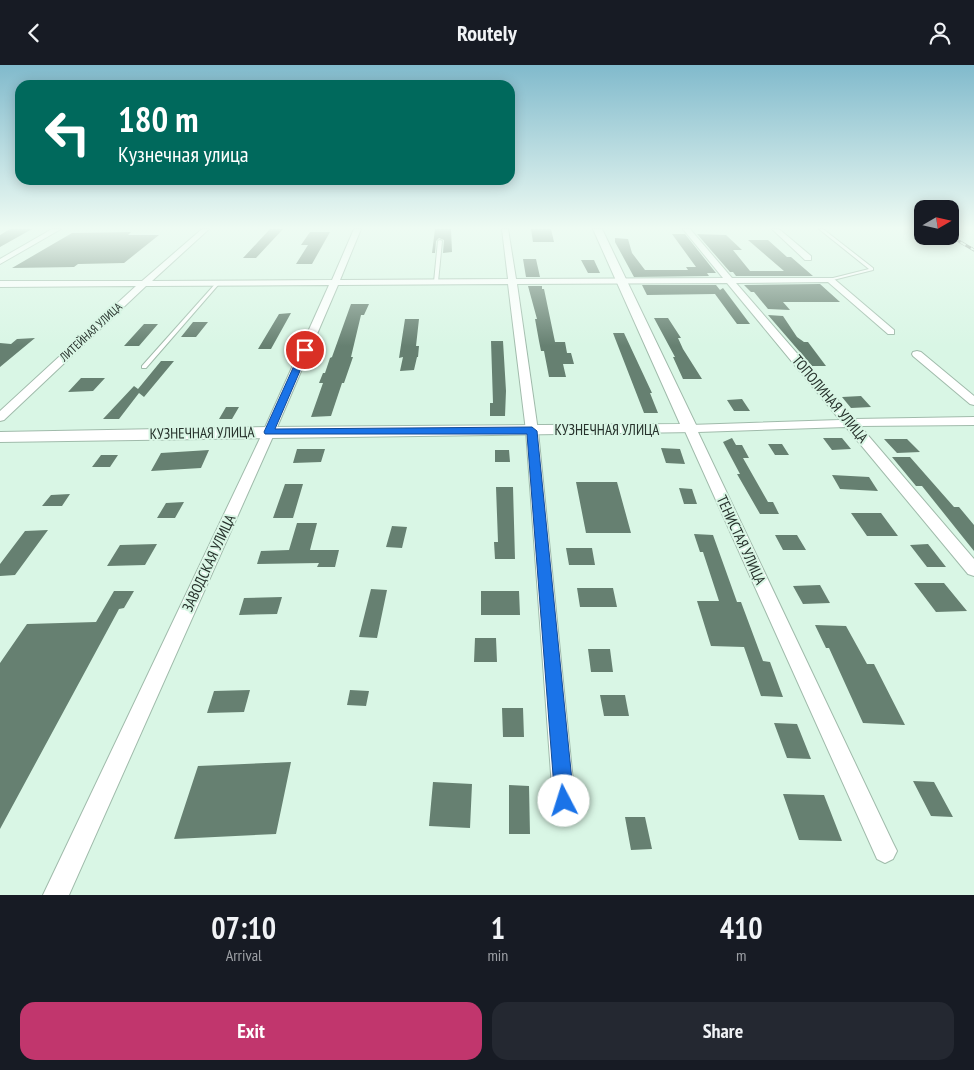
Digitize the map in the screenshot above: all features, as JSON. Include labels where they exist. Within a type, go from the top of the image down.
[{"type":"street","name":"ЛИТЕЙНАЯ УЛИЦА","points":[[0,417],[162,268]]},
{"type":"street","name":"ЗАВОДСКАЯ УЛИЦА","points":[[56,895],[269,432],[341,268]]},
{"type":"street","points":[[510,268],[532,431],[564,801]]},
{"type":"street","name":"ТЕНИСТАЯ УЛИЦА","points":[[615,268],[885,851]]},
{"type":"street","name":"ТОПОЛИНАЯ УЛИЦА","points":[[720,268],[974,570]]},
{"type":"street","points":[[0,285],[830,280],[891,332]]},
{"type":"street","points":[[917,354],[974,402]]},
{"type":"street","name":"КУЗНЕЧНАЯ УЛИЦА","points":[[0,437],[269,432],[690,429],[974,421]]},
{"type":"street","points":[[66,895],[71,863]]},
{"type":"lane","points":[[436,282],[437,268]]},
{"type":"lane","points":[[830,280],[872,269],[870,268]]},
{"type":"lane","points":[[144,367],[217,284]]},
{"type":"building","points":[[524,268],[538,268],[540,277],[526,277]]},
{"type":"building","points":[[585,268],[598,268],[600,273],[588,273]]},
{"type":"building","points":[[629,268],[643,268],[645,270],[688,270],[686,268],[712,268],[716,273],[707,273],[709,276],[634,277]]},
{"type":"building","points":[[726,268],[747,268],[750,271],[784,271],[780,268],[803,268],[813,276],[736,276],[733,272],[730,272]]},
{"type":"building","points":[[820,284],[840,302],[783,302],[790,310],[768,309],[754,292],[751,292],[744,285]]},
{"type":"building","points":[[642,285],[716,285],[720,290],[723,288],[750,324],[737,324],[715,294],[647,295]]},
{"type":"building","points":[[528,286],[542,286],[542,289],[544,289],[555,342],[565,342],[567,353],[571,353],[574,364],[563,364],[566,377],[549,377],[544,351],[541,351],[535,319],[537,319]]},
{"type":"building","points":[[351,304],[369,304],[364,315],[361,315],[351,357],[353,357],[344,383],[342,383],[331,416],[311,417],[323,383],[319,383],[332,357]]},
{"type":"building","points":[[291,313],[271,349],[258,349],[279,314]]},
{"type":"building","points":[[768,315],[783,316],[797,337],[804,342],[808,342],[826,366],[812,366]]},
{"type":"building","points":[[654,318],[668,318],[681,338],[678,338],[683,349],[702,379],[683,379],[673,357],[675,357]]},
{"type":"building","points":[[405,319],[419,319],[416,346],[419,346],[418,357],[414,370],[400,371],[403,357],[399,358]]},
{"type":"building","points":[[193,322],[208,322],[196,337],[181,337]]},
{"type":"building","points":[[144,324],[158,324],[139,346],[124,346]]},
{"type":"building","points":[[613,333],[624,333],[652,393],[650,393],[658,413],[644,413]]},
{"type":"building","points":[[35,338],[0,367],[0,343],[11,344],[17,339]]},
{"type":"building","points":[[491,341],[503,341],[506,391],[505,416],[490,416],[490,403],[493,403]]},
{"type":"building","points":[[161,361],[174,361],[144,397],[139,393],[119,419],[103,419],[134,386],[138,389]]},
{"type":"building","points":[[81,378],[105,378],[93,391],[68,392]]},
{"type":"building","points":[[861,396],[871,407],[851,408],[842,397]]},
{"type":"building","points":[[742,399],[750,411],[734,411],[727,400]]},
{"type":"building","points":[[226,407],[239,407],[232,419],[219,419]]},
{"type":"building","points":[[732,438],[736,445],[742,445],[749,458],[743,458],[768,502],[773,502],[779,514],[760,514],[737,474],[740,474],[723,442]]},
{"type":"building","points":[[823,438],[842,438],[851,449],[832,450]]},
{"type":"building","points":[[884,439],[907,439],[920,452],[897,453]]},
{"type":"building","points":[[768,444],[782,444],[789,455],[775,455]]},
{"type":"building","points":[[661,448],[680,449],[685,464],[666,463]]},
{"type":"building","points":[[297,449],[325,449],[321,462],[293,463]]},
{"type":"building","points":[[209,450],[201,468],[151,471],[161,453]]},
{"type":"building","points":[[495,450],[509,450],[510,462],[495,462]]},
{"type":"building","points":[[101,455],[118,455],[110,467],[92,467]]},
{"type":"building","points":[[892,457],[910,457],[954,507],[959,507],[974,525],[974,551],[922,486],[916,486]]},
{"type":"building","points":[[832,475],[869,477],[878,491],[840,489]]},
{"type":"building","points":[[576,482],[617,482],[631,533],[586,533]]},
{"type":"building","points":[[285,484],[303,484],[293,518],[273,518]]},
{"type":"building","points":[[496,487],[513,487],[515,559],[495,559],[494,542],[498,542]]},
{"type":"building","points":[[679,488],[692,489],[697,504],[684,504]]},
{"type":"building","points":[[70,494],[62,506],[42,506],[51,495]]},
{"type":"building","points":[[184,502],[175,518],[157,518],[166,503]]},
{"type":"building","points":[[851,513],[881,513],[898,536],[867,536]]},
{"type":"building","points":[[297,523],[317,523],[310,550],[339,550],[335,567],[317,567],[319,563],[257,564],[261,551],[289,550]]},
{"type":"building","points":[[392,526],[407,527],[402,548],[386,547]]},
{"type":"building","points":[[48,530],[15,575],[0,576],[0,564],[25,531]]},
{"type":"building","points":[[694,534],[713,535],[737,602],[741,602],[763,661],[770,662],[783,697],[761,696],[744,647],[711,646],[697,601],[719,601],[703,552],[700,552]]},
{"type":"building","points":[[775,535],[797,535],[806,550],[783,550]]},
{"type":"building","points":[[157,544],[145,565],[107,566],[120,545]]},
{"type":"building","points":[[928,544],[946,567],[927,567],[910,545]]},
{"type":"building","points":[[566,548],[592,548],[595,565],[569,565]]},
{"type":"building","points":[[914,583],[944,583],[967,611],[936,612]]},
{"type":"building","points":[[820,585],[830,603],[803,604],[793,586]]},
{"type":"building","points":[[577,588],[613,588],[617,607],[580,607]]},
{"type":"building","points":[[371,589],[387,590],[377,638],[359,637]]},
{"type":"building","points":[[114,591],[134,591],[124,608],[119,609],[0,829],[0,663],[27,624],[96,622]]},
{"type":"building","points":[[481,591],[519,591],[520,615],[481,615]]},
{"type":"building","points":[[282,597],[277,614],[239,615],[244,598]]},
{"type":"building","points":[[815,625],[846,626],[867,664],[874,664],[905,725],[863,723],[829,648],[826,648]]},
{"type":"building","points":[[475,638],[496,638],[497,662],[474,662]]},
{"type":"building","points":[[588,649],[610,649],[613,672],[591,672]]},
{"type":"building","points":[[250,690],[244,712],[207,713],[214,691]]},
{"type":"building","points":[[350,690],[369,691],[366,706],[347,705]]},
{"type":"building","points":[[600,695],[625,695],[629,716],[604,716]]},
{"type":"building","points":[[502,708],[523,708],[524,737],[503,737]]},
{"type":"building","points":[[774,723],[797,724],[811,759],[787,758]]},
{"type":"building","points":[[291,762],[276,834],[174,839],[198,766]]},
{"type":"building","points":[[913,781],[934,782],[953,817],[931,816]]},
{"type":"building","points":[[433,782],[472,784],[470,828],[429,826]]},
{"type":"building","points":[[509,785],[529,786],[530,834],[509,834]]},
{"type":"building","points":[[783,794],[824,795],[842,841],[799,840]]},
{"type":"building","points":[[625,817],[645,817],[652,849],[631,850]]},
{"type":"route","points":[[305,350],[269,432],[532,431],[564,801]]}]
